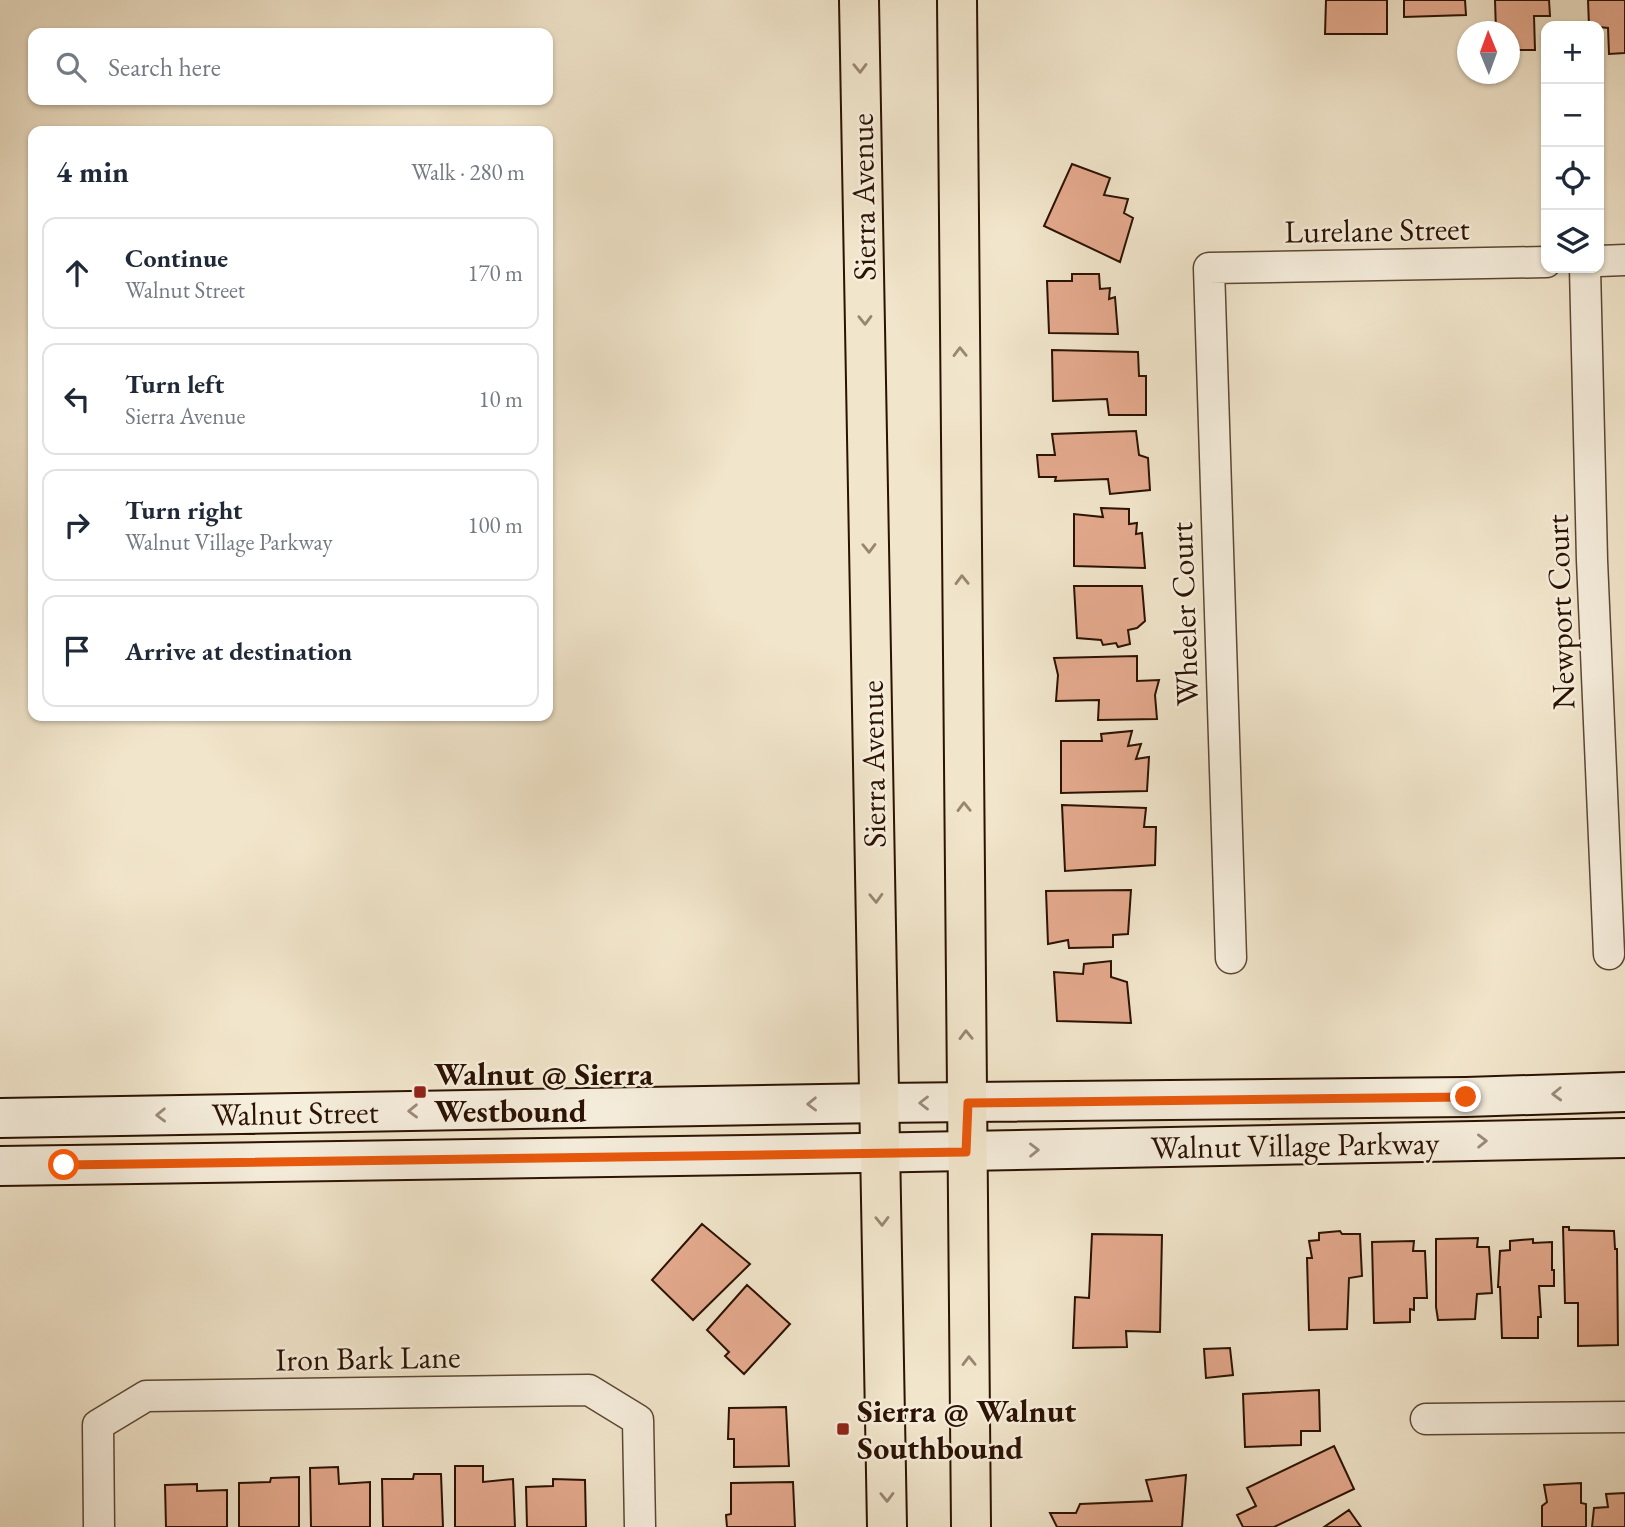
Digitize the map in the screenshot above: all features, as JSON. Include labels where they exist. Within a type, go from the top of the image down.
[{"type":"main road","name":"Sierra Avenue","points":[[859,0],[887,1527]]},
{"type":"main road","points":[[957,0],[971,1527]]},
{"type":"street","points":[[1604,261],[1625,260]]},
{"type":"street","name":"Lurelane Street","points":[[1209,268],[1541,262]]},
{"type":"street","name":"Wheeler Court","points":[[1209,268],[1231,958]]},
{"type":"street","name":"Newport Court","points":[[1585,273],[1592,559],[1609,954]]},
{"type":"street","name":"Walnut Village Parkway","points":[[968,1103],[1466,1097],[1625,1092]]},
{"type":"street","name":"Walnut Street","points":[[0,1118],[968,1103]]},
{"type":"street","name":"Walnut Village Parkway","points":[[966,1152],[1625,1138]]},
{"type":"street","name":"Walnut Street","points":[[0,1166],[966,1152]]},
{"type":"street","name":"Iron Bark Lane","points":[[99,1527],[98,1424],[146,1396],[589,1390],[638,1420],[640,1527]]},
{"type":"street","points":[[1426,1419],[1625,1417]]},
{"type":"building","points":[[1326,0],[1387,0],[1387,34],[1325,34]]},
{"type":"building","points":[[1404,0],[1465,0],[1466,15],[1404,17]]},
{"type":"building","points":[[1495,0],[1549,0],[1550,16],[1534,16],[1535,50],[1520,50],[1520,21],[1496,21]]},
{"type":"building","points":[[1588,0],[1625,0],[1625,53],[1609,54],[1608,28],[1604,28],[1604,21],[1589,21]]},
{"type":"building","points":[[1072,164],[1110,178],[1104,195],[1128,199],[1124,213],[1133,218],[1120,262],[1044,226]]},
{"type":"building","points":[[1072,274],[1099,274],[1100,289],[1110,288],[1109,299],[1115,297],[1118,334],[1049,333],[1047,281],[1072,281]]},
{"type":"building","points":[[1052,350],[1138,352],[1139,376],[1146,376],[1146,415],[1109,415],[1107,399],[1053,401]]},
{"type":"building","points":[[1136,431],[1139,455],[1148,458],[1150,490],[1110,494],[1108,479],[1055,481],[1056,477],[1039,477],[1037,455],[1055,455],[1052,434]]},
{"type":"building","points":[[1101,508],[1129,509],[1129,524],[1137,523],[1136,534],[1142,533],[1145,568],[1074,566],[1074,514],[1103,517]]},
{"type":"building","points":[[1074,586],[1142,586],[1145,621],[1137,628],[1128,630],[1130,644],[1118,647],[1116,643],[1103,645],[1101,640],[1077,638]]},
{"type":"building","points":[[1137,656],[1137,681],[1159,680],[1155,695],[1157,719],[1098,720],[1099,700],[1056,701],[1058,675],[1054,658]]},
{"type":"building","points":[[1132,731],[1128,746],[1141,744],[1136,759],[1149,757],[1147,791],[1061,793],[1061,741],[1102,741],[1101,734]]},
{"type":"building","points":[[1062,805],[1146,808],[1144,827],[1156,827],[1155,865],[1065,871]]},
{"type":"building","points":[[1131,890],[1128,934],[1113,935],[1113,947],[1069,948],[1068,940],[1048,944],[1046,891]]},
{"type":"building","points":[[1111,961],[1111,977],[1127,982],[1131,1023],[1057,1021],[1054,972],[1083,974],[1084,964]]},
{"type":"building","points":[[702,1224],[750,1264],[693,1320],[652,1280]]},
{"type":"building","points":[[1563,1227],[1569,1227],[1569,1230],[1614,1231],[1617,1249],[1618,1345],[1578,1346],[1578,1303],[1565,1303]]},
{"type":"building","points":[[1340,1231],[1342,1234],[1360,1234],[1362,1276],[1349,1278],[1347,1329],[1309,1330],[1307,1258],[1312,1258],[1309,1241],[1319,1240],[1319,1233]]},
{"type":"building","points":[[1092,1234],[1162,1235],[1160,1332],[1126,1331],[1127,1347],[1073,1348],[1075,1297],[1089,1298]]},
{"type":"building","points":[[1478,1238],[1477,1247],[1489,1247],[1492,1293],[1477,1294],[1475,1319],[1438,1320],[1436,1239]]},
{"type":"building","points":[[1533,1239],[1533,1243],[1552,1242],[1554,1270],[1554,1286],[1539,1286],[1541,1317],[1538,1317],[1538,1338],[1502,1338],[1498,1287],[1500,1251],[1510,1250],[1510,1241]]},
{"type":"building","points":[[1414,1241],[1413,1251],[1425,1251],[1427,1298],[1414,1298],[1414,1310],[1410,1309],[1410,1322],[1374,1323],[1372,1242]]},
{"type":"building","points":[[747,1285],[790,1324],[744,1374],[725,1356],[729,1352],[707,1330]]},
{"type":"building","points":[[1230,1348],[1233,1375],[1206,1378],[1204,1349]]},
{"type":"building","points":[[1319,1390],[1320,1431],[1301,1431],[1301,1445],[1245,1447],[1243,1394]]},
{"type":"building","points":[[786,1407],[789,1466],[734,1467],[734,1439],[728,1439],[729,1408]]},
{"type":"building","points":[[1334,1446],[1354,1489],[1274,1527],[1243,1527],[1237,1515],[1256,1506],[1247,1488]]},
{"type":"building","points":[[455,1466],[483,1466],[483,1482],[513,1479],[515,1527],[455,1527]]},
{"type":"building","points":[[338,1467],[339,1484],[370,1482],[370,1527],[311,1527],[310,1468]]},
{"type":"building","points":[[414,1474],[441,1474],[443,1527],[383,1527],[382,1479],[413,1479]]},
{"type":"building","points":[[1186,1475],[1182,1527],[1057,1527],[1050,1513],[1076,1513],[1080,1504],[1152,1501],[1146,1480]]},
{"type":"building","points":[[299,1477],[299,1527],[239,1527],[239,1483]]},
{"type":"building","points":[[553,1479],[585,1480],[586,1527],[527,1527],[526,1487],[553,1486]]},
{"type":"building","points":[[793,1482],[795,1527],[727,1527],[726,1515],[731,1514],[731,1483]]},
{"type":"building","points":[[1581,1483],[1581,1503],[1586,1504],[1586,1527],[1542,1527],[1542,1506],[1547,1502],[1544,1485]]},
{"type":"building","points":[[197,1484],[197,1491],[227,1490],[227,1527],[166,1527],[165,1485]]},
{"type":"building","points":[[1625,1493],[1625,1527],[1592,1527],[1594,1508],[1608,1507],[1606,1494]]},
{"type":"building","points":[[1349,1510],[1361,1527],[1324,1527]]},
{"type":"place","name":"Walnut @ Sierra Westbound","points":[[420,1092]]},
{"type":"place","name":"Sierra @ Walnut Southbound","points":[[843,1429]]},
{"type":"route","points":[[64,1165],[966,1152],[968,1103],[1466,1097]]}]
